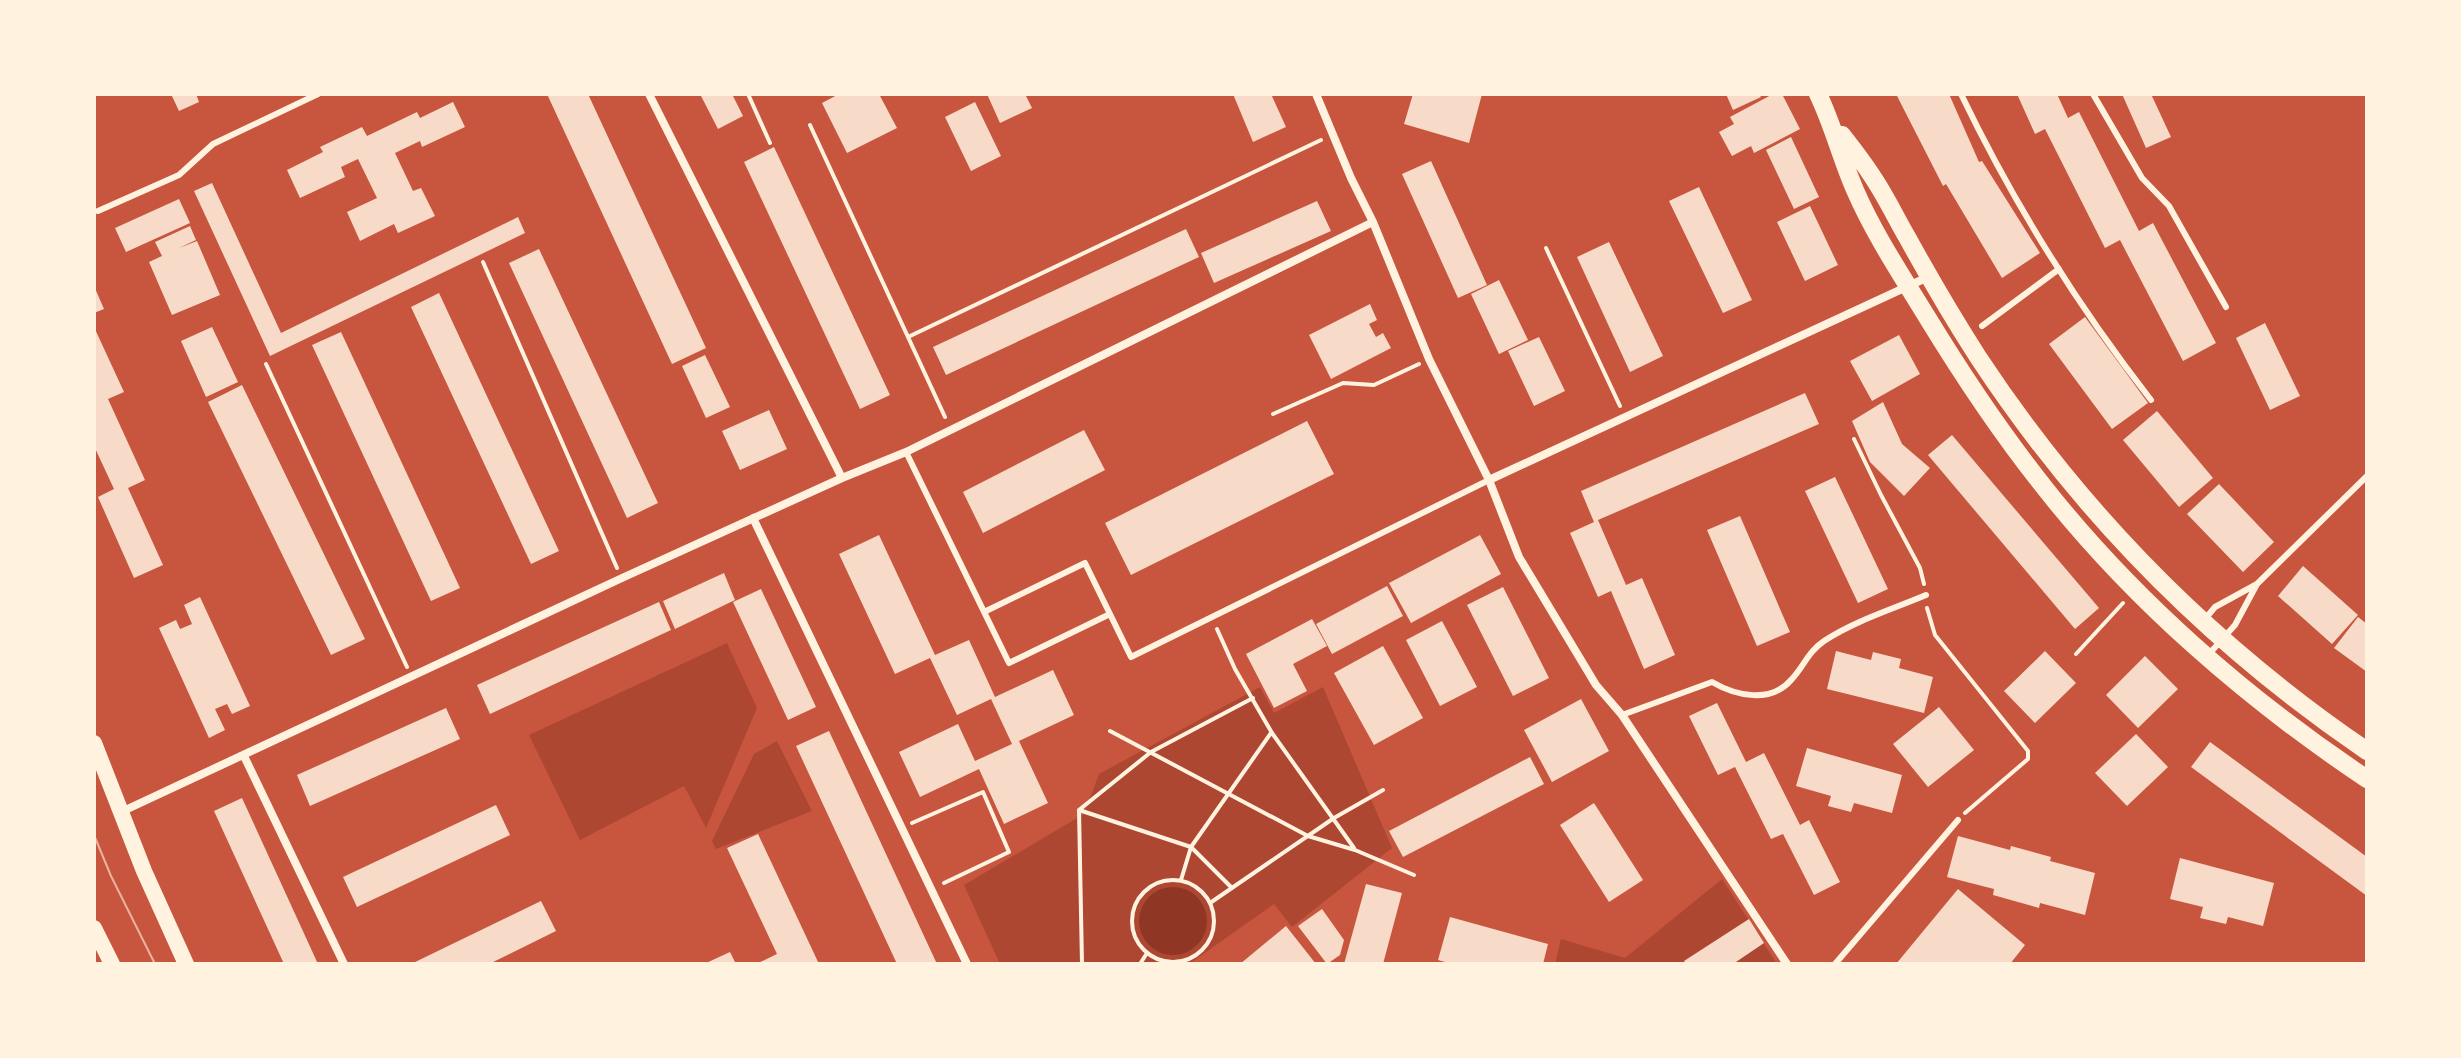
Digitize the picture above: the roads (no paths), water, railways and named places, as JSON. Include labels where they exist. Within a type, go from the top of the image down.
[{"type":"main road","points":[[1818,94],[1831,120],[1855,190],[1908,286],[1978,398],[2029,469],[2069,518],[2136,589],[2207,656],[2300,732],[2367,779]]},
{"type":"main road","points":[[1831,120],[1875,179],[1929,277],[1997,385],[2062,474],[2114,534],[2202,622],[2283,690],[2367,751]]},
{"type":"main road","points":[[94,743],[120,812],[186,964]]},
{"type":"main road","points":[[94,928],[112,964]]},
{"type":"street","points":[[649,94],[842,478]]},
{"type":"street","points":[[1316,94],[1429,359],[1489,480],[1519,557],[1596,685],[1622,715],[1787,964]]},
{"type":"street","points":[[120,812],[410,675],[753,518],[906,452],[1373,222]]},
{"type":"street","points":[[1489,480],[1929,277]]},
{"type":"street","points":[[753,518],[967,964]]},
{"type":"street","points":[[244,756],[344,964]]},
{"type":"lane","points":[[98,211],[179,175],[213,144],[318,94]]},
{"type":"lane","points":[[1961,94],[2008,183],[2059,269],[2091,319],[2151,400]]},
{"type":"lane","points":[[2093,94],[2142,178],[2169,206],[2226,307]]},
{"type":"lane","points":[[1982,326],[2059,269]]},
{"type":"lane","points":[[906,452],[1009,663],[1110,614]]},
{"type":"lane","points":[[2202,622],[2215,607],[2257,584],[2367,476]]},
{"type":"lane","points":[[984,612],[1085,563],[1131,657],[1489,480]]},
{"type":"lane","points":[[2207,656],[2235,625],[2257,584]]},
{"type":"lane","points":[[1622,715],[1712,682],[1728,692],[1771,694],[1791,681],[1809,653],[1821,643],[1926,595]]},
{"type":"lane","points":[[1835,964],[1958,820]]},
{"type":"tram line","points":[[94,835],[155,964]]}]
